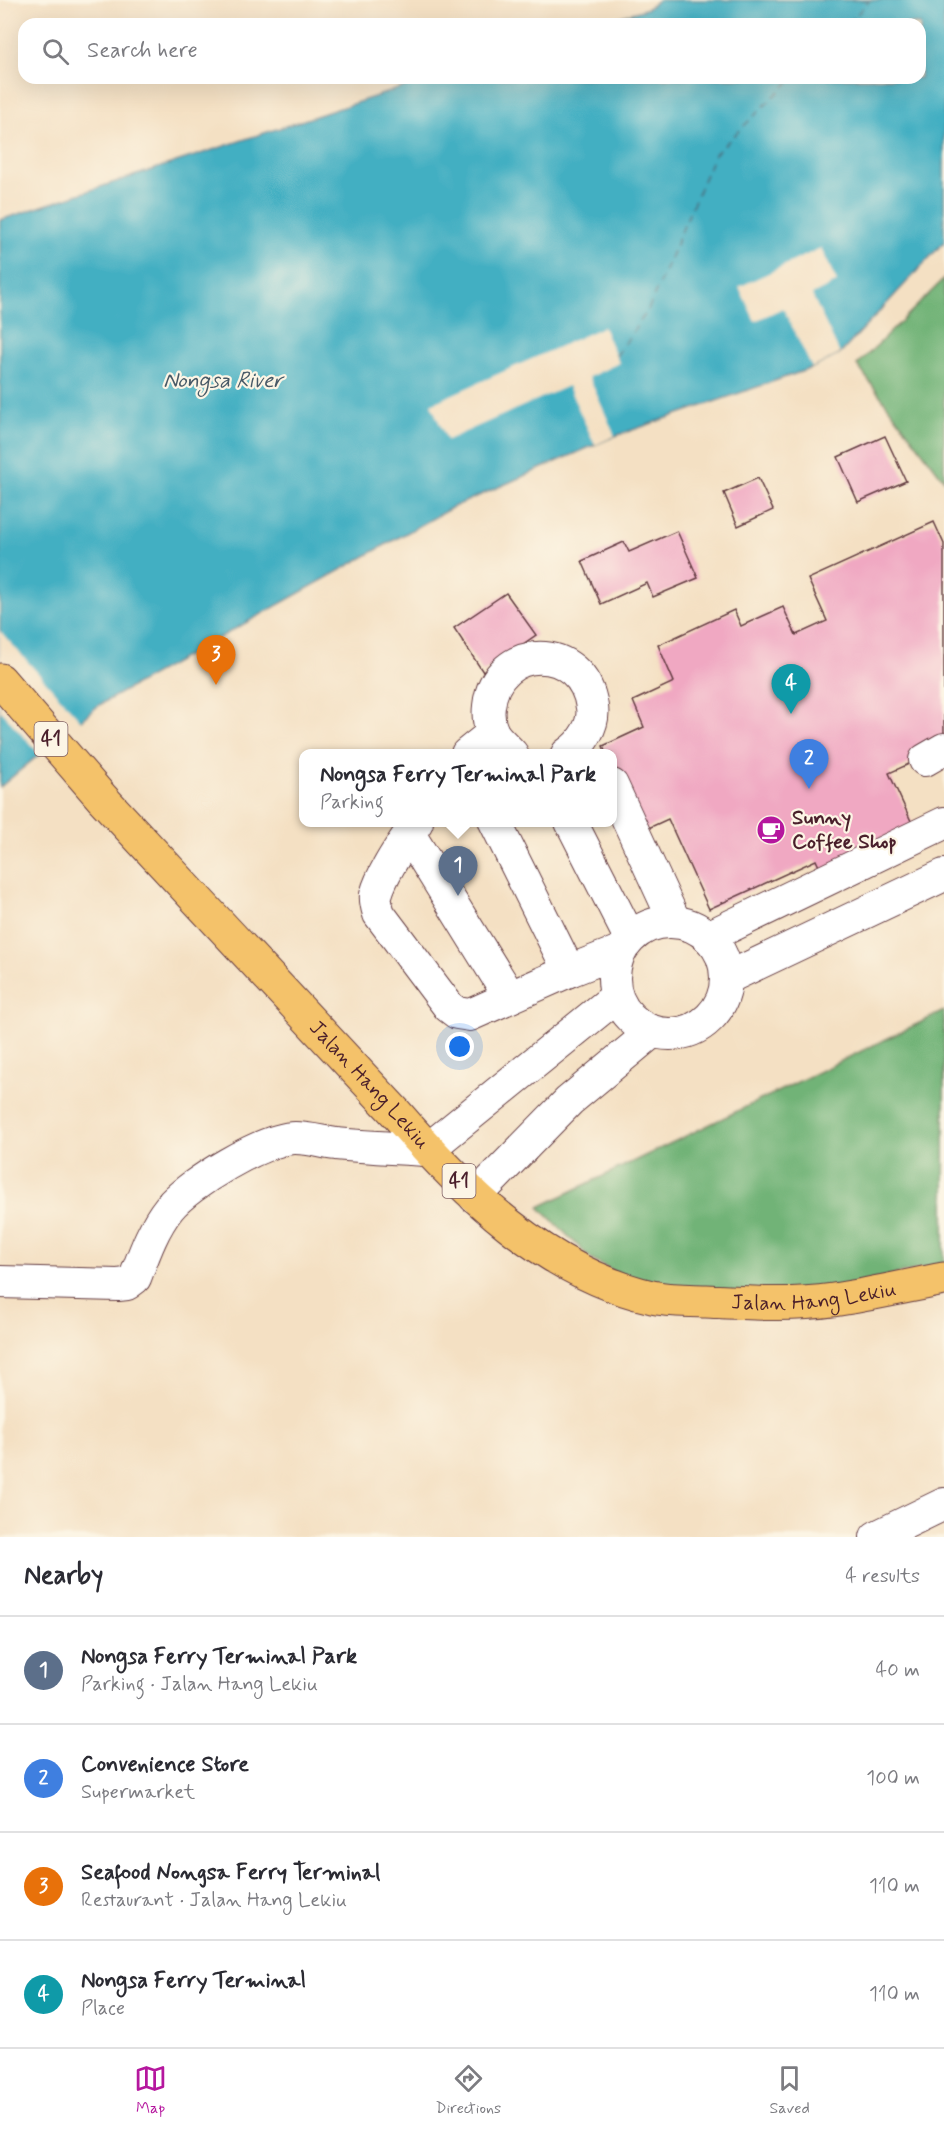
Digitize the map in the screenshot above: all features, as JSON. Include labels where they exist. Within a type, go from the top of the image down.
[{"type":"highway","name":"Jalan Hang Lekiu","points":[[0,680],[102,798],[395,1112],[427,1150],[475,1197],[535,1243],[572,1267],[614,1286],[653,1298],[759,1304],[831,1300],[944,1279]]},
{"type":"lane","points":[[481,749],[503,743],[488,713],[490,692],[502,674],[510,668],[519,662],[540,657],[560,661],[578,673],[589,691],[593,711],[584,746]]},
{"type":"lane","points":[[617,796],[675,922]]},
{"type":"lane","points":[[708,937],[944,823]]},
{"type":"lane","points":[[497,827],[569,971]]},
{"type":"lane","points":[[510,997],[413,828],[381,880],[375,897],[379,914],[449,1007],[457,1013],[470,1015],[569,971],[625,945],[644,928],[659,923],[675,922],[699,930],[708,937],[722,956],[727,978],[720,1004],[703,1024],[679,1034],[652,1032],[630,1019],[616,997],[614,974],[625,945],[573,827]]},
{"type":"lane","points":[[727,978],[944,875]]},
{"type":"lane","points":[[0,1282],[127,1284],[135,1278],[159,1222],[170,1206],[191,1188],[242,1156],[270,1144],[293,1138],[427,1150],[616,997]]},
{"type":"lane","points":[[475,1197],[569,1101],[652,1032]]},
{"type":"lane","points":[[876,1537],[944,1504]]},
{"type":"green space","points":[[944,279],[944,480],[857,365]]},
{"type":"green space","points":[[944,1011],[944,1263],[802,1297],[656,1295],[592,1260],[539,1207]]},
{"type":"water","name":"Nongsa River","points":[[658,0],[944,0],[944,242],[840,354],[812,368],[615,436],[453,507],[99,705],[0,787],[0,220],[413,84],[926,84],[926,18],[617,18],[648,8]]},
{"type":"pier","points":[[821,248],[837,282],[812,295],[840,354],[812,368],[783,308],[755,321],[739,287]]},
{"type":"pier","points":[[603,327],[619,363],[589,377],[615,436],[595,445],[568,386],[447,440],[431,404]]},
{"type":"pier","points":[[0,631],[83,723],[42,757],[0,710]]},
{"type":"building","points":[[885,436],[906,481],[858,502],[838,457]]},
{"type":"building","points":[[758,478],[773,510],[738,526],[724,493]]},
{"type":"building","points":[[934,522],[944,544],[944,748],[889,773],[916,832],[823,875],[816,860],[709,909],[668,819],[642,831],[617,778],[617,749],[604,749],[603,746],[644,727],[633,701],[674,682],[658,645],[734,610],[741,626],[783,607],[796,635],[827,621],[808,579]]},
{"type":"building","points":[[677,531],[698,578],[653,597],[647,583],[601,604],[582,561],[624,542],[629,552]]},
{"type":"building","points":[[506,593],[536,635],[483,672],[454,628]]},
{"type":"ferry route","points":[[854,18],[870,0]]},
{"type":"ferry route","points":[[616,356],[648,310],[714,155],[787,84]]},
{"type":"place","name":"Seafood Nongsa Ferry Terminal","points":[[216,685]]},
{"type":"place","name":"Nongsa Ferry Terminal","points":[[791,714]]},
{"type":"place","name":"Convenience Store","points":[[809,789]]},
{"type":"place","name":"Sunny Coffee Shop","points":[[771,830]]},
{"type":"place","name":"Nongsa Ferry Terminal Park","points":[[458,896]]}]
